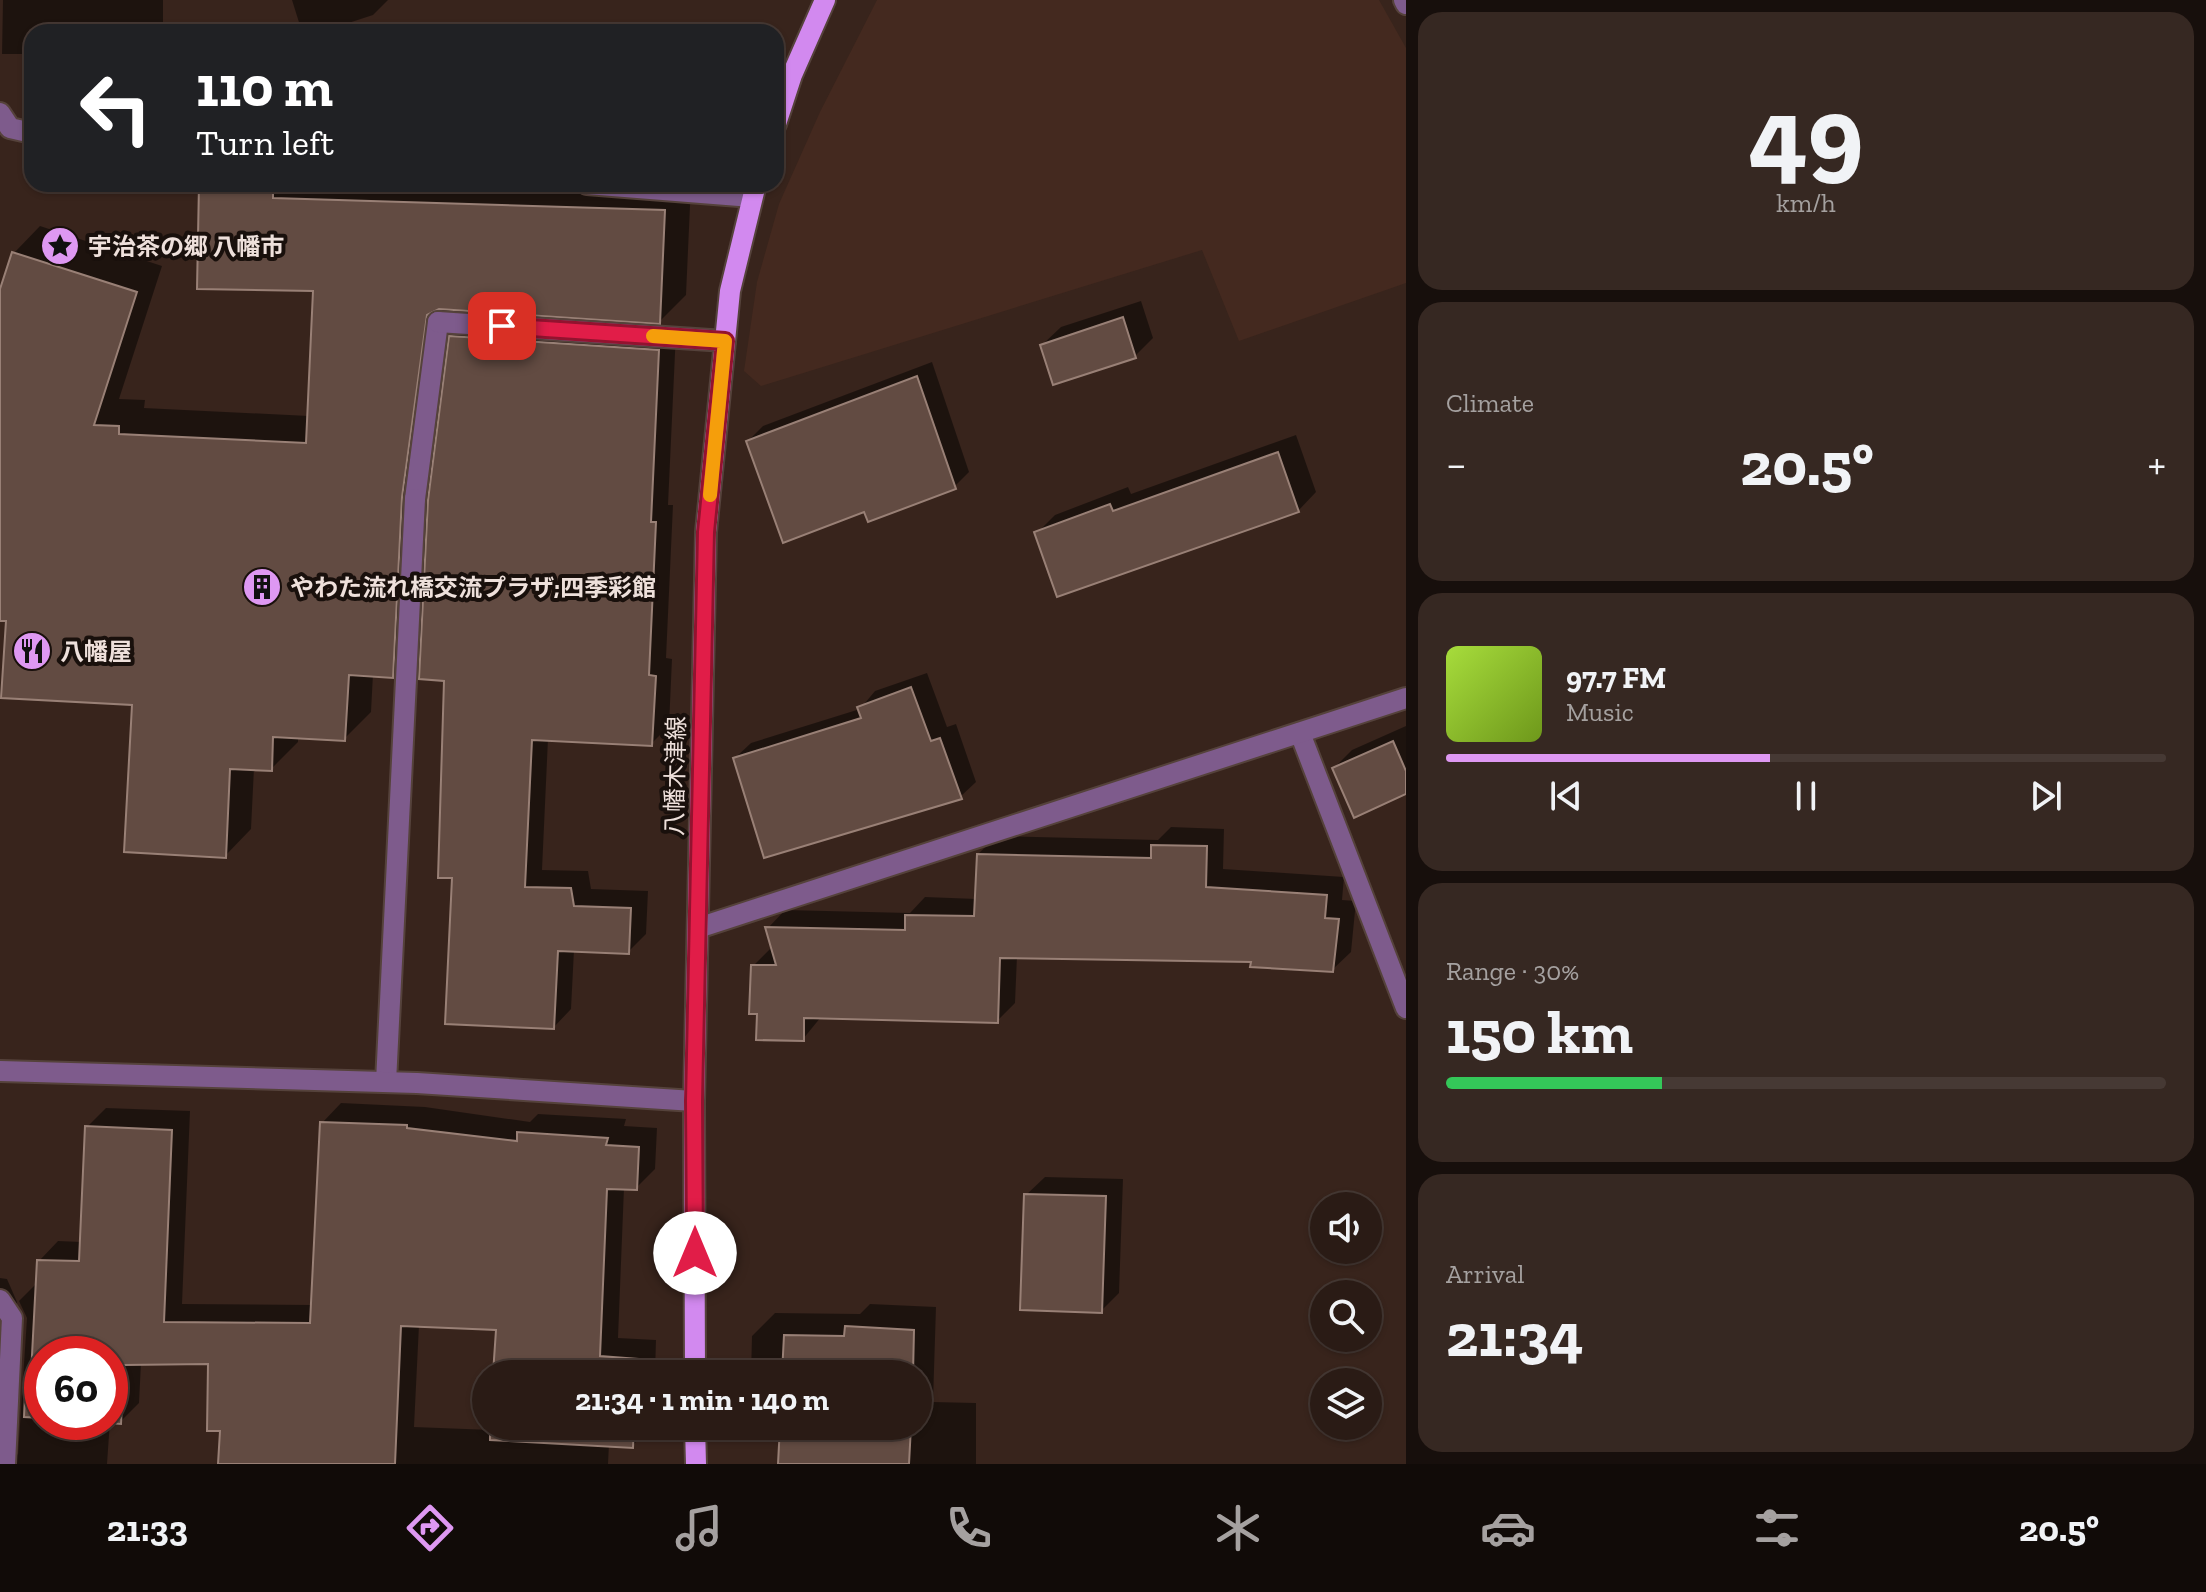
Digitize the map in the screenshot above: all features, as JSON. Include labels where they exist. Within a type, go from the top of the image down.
[{"type":"main road","points":[[784,100],[825,0]]},
{"type":"main road","name":"八幡木津線","points":[[695,1360],[694,1101],[706,532],[730,291],[754,192]]},
{"type":"main road","points":[[695,1440],[696,1464]]},
{"type":"street","points":[[0,113],[10,128],[24,131]]},
{"type":"street","points":[[386,1082],[415,499],[438,322],[725,341]]},
{"type":"street","points":[[698,928],[1406,698]]},
{"type":"street","points":[[1300,733],[1406,1008]]},
{"type":"street","points":[[0,1071],[386,1082],[694,1101]]},
{"type":"street","points":[[0,1300],[12,1318],[5,1464]]},
{"type":"shaded area","points":[[877,0],[1379,0],[1406,48],[1406,283],[1239,341],[1202,250],[761,386],[744,371],[757,282],[779,204],[820,112]]},
{"type":"building","points":[[199,192],[273,192],[273,198],[665,210],[660,324],[439,309],[427,315],[402,497],[393,678],[349,675],[345,741],[273,737],[272,771],[230,769],[226,858],[124,852],[132,705],[1,698],[6,621],[0,621],[0,289],[12,252],[137,292],[94,425],[119,426],[119,434],[306,443],[313,291],[197,289]]},
{"type":"building","points":[[1123,317],[1136,358],[1053,385],[1040,345]]},
{"type":"building","points":[[449,336],[659,350],[651,522],[656,522],[649,675],[656,676],[652,746],[532,740],[525,887],[571,888],[574,906],[631,908],[629,954],[558,951],[554,1029],[445,1024],[452,878],[438,878],[444,681],[419,679],[428,500]]},
{"type":"building","points":[[917,376],[956,489],[868,522],[864,512],[783,543],[746,441]]},
{"type":"building","points":[[1278,452],[1299,512],[1057,597],[1034,532],[1110,504],[1113,511]]},
{"type":"building","points":[[911,687],[931,741],[940,738],[962,799],[764,858],[733,758],[861,718],[857,707]]},
{"type":"building","points":[[1393,741],[1406,771],[1406,794],[1354,818],[1332,768]]},
{"type":"building","points":[[1151,845],[1207,846],[1206,887],[1327,895],[1325,918],[1339,919],[1333,972],[1250,967],[1251,962],[1000,958],[998,1023],[804,1018],[804,1041],[756,1040],[757,1014],[749,1014],[751,965],[776,965],[765,927],[905,930],[905,915],[974,916],[977,854],[1151,858]]},
{"type":"building","points":[[320,1122],[407,1125],[407,1128],[517,1141],[517,1132],[608,1138],[606,1145],[639,1147],[637,1190],[607,1189],[600,1356],[638,1360],[494,1360],[496,1330],[401,1326],[395,1464],[218,1464],[220,1431],[207,1431],[208,1364],[128,1365],[128,1336],[33,1336],[37,1260],[79,1261],[85,1126],[172,1130],[164,1322],[310,1323]]},
{"type":"building","points":[[1024,1194],[1106,1196],[1102,1313],[1020,1310]]},
{"type":"building","points":[[845,1326],[914,1330],[913,1360],[783,1360],[784,1335],[844,1336]]},
{"type":"building","points":[[490,1440],[633,1440],[633,1448]]},
{"type":"building","points":[[779,1440],[910,1440],[909,1464],[778,1464]]},
{"type":"slow traffic","points":[[653,336],[725,341],[710,495]]},
{"type":"place","name":"宇治茶の郷 八幡市","points":[[60,246]]},
{"type":"place","name":"やわた流れ橋交流プラザ;四季彩館","points":[[262,587]]},
{"type":"place","name":"八幡屋","points":[[32,651]]},
{"type":"route","points":[[502,326],[725,341],[706,532],[694,1101],[695,1253]]}]
